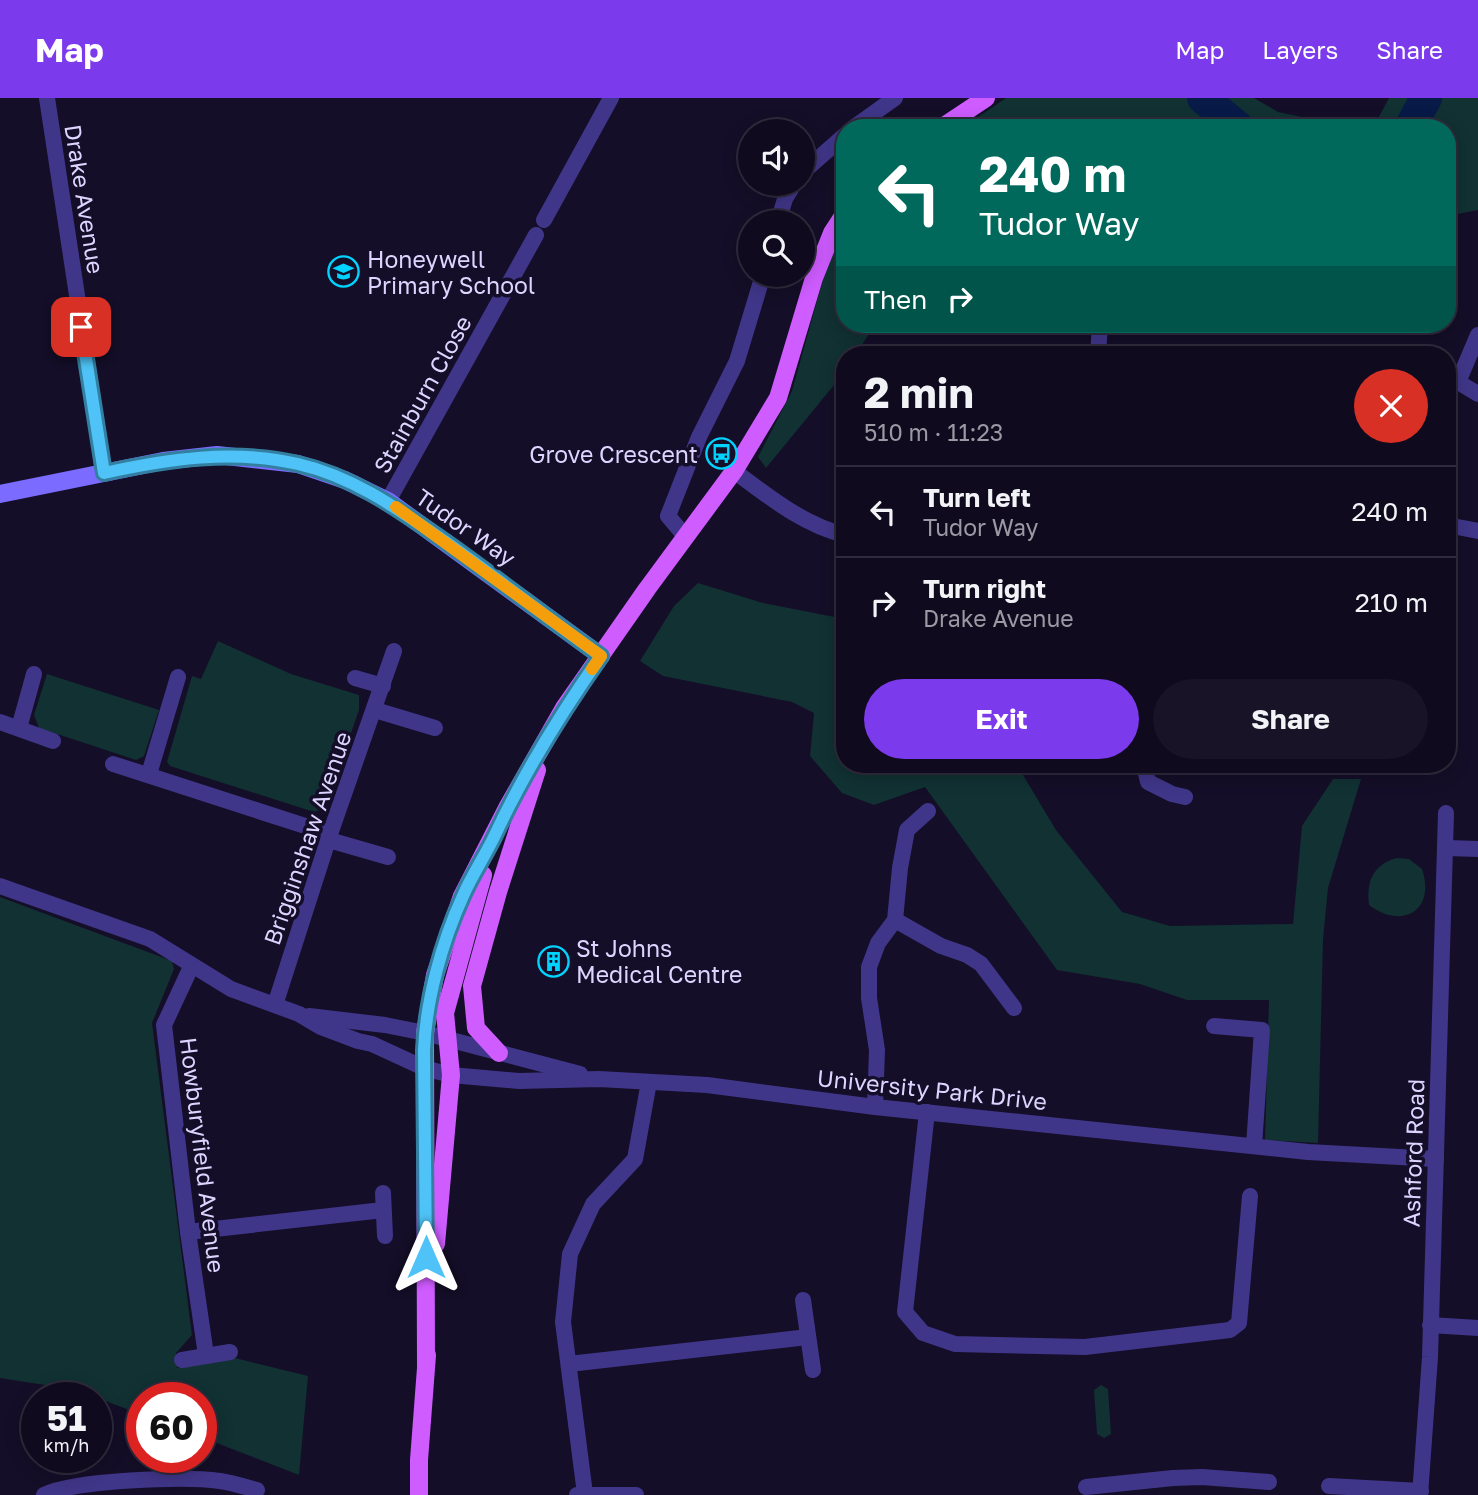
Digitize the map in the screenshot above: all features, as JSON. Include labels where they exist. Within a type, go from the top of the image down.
[{"type":"main road","points":[[954,119],[986,98]]},
{"type":"main road","points":[[426,1365],[425,1033],[435,975],[462,896],[548,733],[685,536],[734,471],[778,398],[788,372],[814,278],[836,227]]},
{"type":"main road","points":[[499,1054],[476,1028],[472,986],[498,892],[548,733]]},
{"type":"main road","points":[[419,1495],[426,1365],[451,1075],[445,1013],[495,836]]},
{"type":"street","name":"Drake Avenue","points":[[47,98],[104,473]]},
{"type":"street","name":"Stainburn Close","points":[[388,501],[611,98]]},
{"type":"street","points":[[866,119],[895,98]]},
{"type":"street","points":[[815,161],[836,143]]},
{"type":"street","points":[[685,536],[668,516],[699,437],[737,361],[759,287]]},
{"type":"street","points":[[1456,375],[1478,335]]},
{"type":"street","points":[[1456,383],[1478,394]]},
{"type":"street","name":"Tudor Way","points":[[0,494],[190,458],[217,456],[298,464],[345,480],[388,501],[601,656]]},
{"type":"street","points":[[734,471],[798,516],[836,533]]},
{"type":"street","points":[[1456,527],[1478,531]]},
{"type":"street","name":"Brigginshaw Avenue","points":[[275,1005],[394,651]]},
{"type":"street","points":[[19,728],[34,674]]},
{"type":"street","points":[[149,774],[178,677]]},
{"type":"street","points":[[355,678],[383,686]]},
{"type":"street","points":[[374,710],[435,728]]},
{"type":"street","points":[[0,722],[52,741]]},
{"type":"street","points":[[113,764],[388,857]]},
{"type":"street","points":[[1146,773],[1148,782],[1172,794],[1185,797]]},
{"type":"street","points":[[875,1107],[877,1050],[869,998],[869,967],[878,943],[895,920],[907,830],[928,811]]},
{"type":"street","name":"Ashford Road","points":[[1421,1493],[1430,1325],[1446,813]]},
{"type":"street","points":[[1447,848],[1478,849]]},
{"type":"street","points":[[0,886],[150,939],[191,967],[231,989],[299,1014],[425,1033],[599,1079]]},
{"type":"street","points":[[895,920],[941,946],[967,955],[981,964],[1014,1008]]},
{"type":"street","name":"Howburyfield Avenue","points":[[191,967],[164,1025],[188,1232],[206,1355]]},
{"type":"street","name":"University Park Drive","points":[[299,1014],[321,1027],[372,1044],[424,1068],[451,1075],[519,1081],[599,1079],[707,1085],[875,1107],[1308,1152],[1436,1159]]},
{"type":"street","points":[[1214,1026],[1262,1030],[1254,1146]]},
{"type":"street","points":[[585,1494],[563,1322],[570,1254],[593,1204],[635,1159],[649,1082]]},
{"type":"street","points":[[927,1112],[905,1312],[923,1333],[955,1344],[1085,1347],[1230,1329],[1240,1323],[1249,1196]]},
{"type":"street","points":[[383,1193],[385,1236]]},
{"type":"street","points":[[188,1232],[383,1210]]},
{"type":"street","points":[[803,1300],[813,1370]]},
{"type":"street","points":[[1430,1325],[1478,1328]]},
{"type":"street","points":[[569,1364],[808,1337]]},
{"type":"street","points":[[183,1360],[230,1352]]},
{"type":"street","points":[[1086,1487],[1125,1489],[1202,1477],[1269,1482]]},
{"type":"street","points":[[44,1495],[72,1486],[165,1488],[220,1481],[257,1490]]},
{"type":"street","points":[[1329,1486],[1421,1493]]},
{"type":"street","points":[[577,1495],[636,1495]]},
{"type":"green space","points":[[1006,98],[1254,98],[1278,112],[1311,119],[1041,119],[975,119]]},
{"type":"green space","points":[[1389,98],[1478,98],[1478,210],[1456,214],[1456,119],[1378,119]]},
{"type":"green space","points":[[836,247],[836,333],[870,333],[861,346],[836,346],[836,383],[766,468],[758,457],[792,391],[828,261]]},
{"type":"green space","points":[[698,583],[763,603],[836,617],[836,773],[1022,773],[1056,830],[1122,912],[1170,926],[1293,924],[1302,826],[1333,779],[1361,779],[1328,888],[1323,940],[1318,1143],[1265,1140],[1269,1000],[1187,1000],[1140,984],[1057,970],[925,787],[874,805],[842,793],[810,756],[814,713],[792,702],[663,676],[640,661],[674,606]]},
{"type":"green space","points":[[218,641],[291,674],[359,695],[359,710],[325,808],[314,812],[170,766],[167,762],[192,676],[201,679]]},
{"type":"green space","points":[[47,674],[159,710],[144,756],[136,760],[39,728],[34,715]]},
{"type":"green space","points":[[1397,858],[1409,859],[1422,869],[1425,884],[1420,905],[1404,916],[1393,916],[1369,905],[1369,889],[1373,875],[1382,865]]},
{"type":"green space","points":[[0,897],[172,961],[174,969],[152,1023],[192,1335],[176,1353],[177,1368],[235,1358],[308,1376],[299,1475],[217,1443],[217,1382],[126,1382],[126,1409],[112,1403],[112,1382],[26,1382],[0,1378]]},
{"type":"green space","points":[[1101,1385],[1108,1389],[1111,1434],[1104,1438],[1097,1434],[1094,1390]]},
{"type":"waterway","points":[[1203,98],[1228,119]]},
{"type":"waterway","points":[[1415,119],[1426,98]]},
{"type":"slow traffic","points":[[396,507],[601,656],[592,669]]},
{"type":"place","name":"Honeywell Primary School","points":[[344,272]]},
{"type":"place","name":"Grove Crescent","points":[[721,454]]},
{"type":"place","name":"St Johns Medical Centre","points":[[553,961]]},
{"type":"route","points":[[81,327],[104,473],[163,461],[217,456],[298,464],[345,480],[388,501],[601,656],[548,733],[507,808],[462,896],[435,975],[424,1050],[426,1257]]}]
